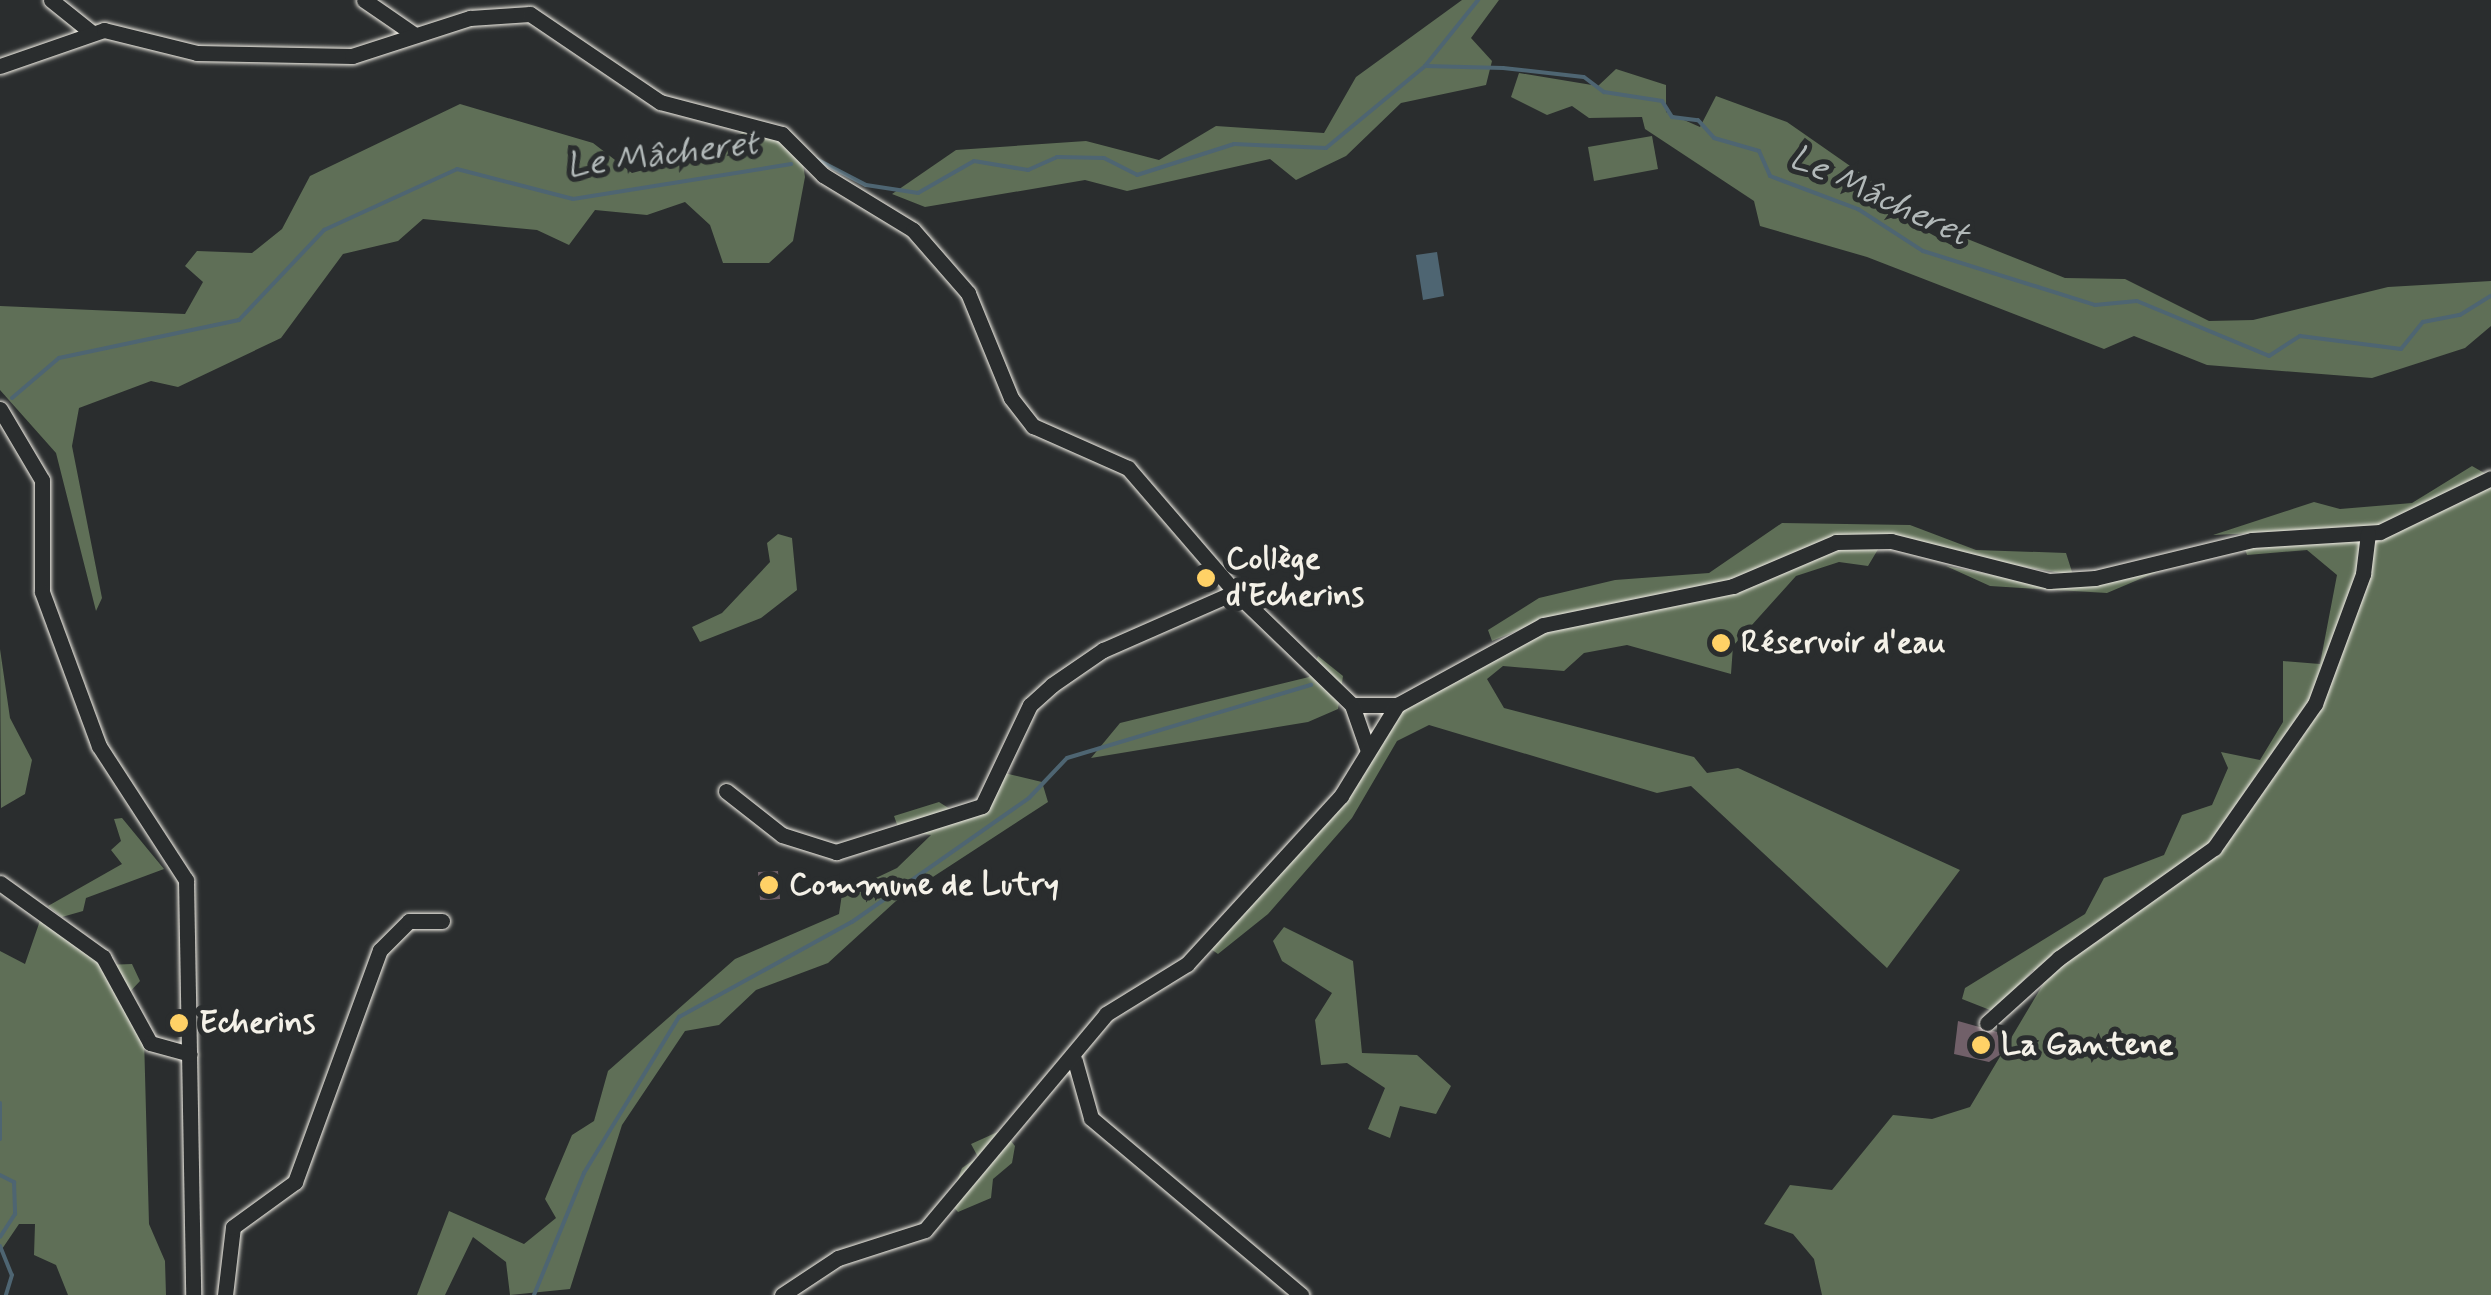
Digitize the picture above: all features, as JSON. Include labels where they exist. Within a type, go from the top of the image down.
[{"type":"street","points":[[51,0],[92,33]]},
{"type":"street","points":[[364,0],[416,35]]},
{"type":"street","points":[[0,66],[92,33],[122,29],[196,53],[333,57],[416,35],[530,14],[660,102],[782,134],[940,257],[1033,426],[1128,468],[1235,592],[1352,705],[1368,748]]},
{"type":"street","points":[[0,409],[42,480],[42,592],[99,746],[186,880],[193,1295]]},
{"type":"street","points":[[1352,705],[1397,704],[1542,625],[1733,586],[1836,542],[1891,541],[2049,580],[2252,540],[2368,532],[2422,518],[2491,478]]},
{"type":"street","points":[[1986,1023],[2059,958],[2214,848],[2315,704],[2363,574],[2368,532]]},
{"type":"street","points":[[726,792],[782,835],[836,852],[951,818],[993,794],[1030,705],[1052,685],[1103,650],[1235,592]]},
{"type":"street","points":[[782,1295],[838,1258],[926,1230],[1075,1061],[1106,1014],[1202,949],[1341,796],[1397,704]]},
{"type":"street","points":[[0,883],[103,956],[150,1043],[190,1054]]},
{"type":"street","points":[[225,1295],[233,1227],[295,1182],[380,950],[408,921],[442,922]]},
{"type":"street","points":[[1075,1061],[1090,1118],[1301,1295]]},
{"type":"green space","points":[[1462,0],[1499,0],[1471,38],[1492,61],[1486,85],[1401,103],[1346,156],[1296,180],[1270,159],[1127,191],[1085,180],[925,207],[892,194],[956,150],[1086,141],[1159,160],[1216,126],[1324,133],[1356,77]]},
{"type":"green space","points":[[1616,69],[1666,85],[1666,112],[1700,127],[1716,96],[1787,122],[1909,207],[1904,219],[1951,245],[1965,238],[2065,278],[2125,279],[2209,321],[2253,320],[2388,287],[2491,281],[2491,326],[2465,348],[2372,378],[2207,365],[2134,336],[2104,349],[1867,257],[1760,226],[1754,201],[1645,129],[1642,117],[1589,118],[1572,106],[1547,115],[1511,97],[1519,73],[1598,86]]},
{"type":"green space","points":[[460,104],[593,143],[632,173],[724,149],[746,128],[774,136],[802,157],[805,177],[793,241],[769,263],[723,263],[710,225],[685,202],[647,215],[595,210],[569,245],[537,230],[423,219],[398,241],[343,254],[281,338],[178,387],[151,381],[79,408],[72,446],[102,598],[96,611],[56,453],[0,390],[0,306],[185,314],[203,282],[185,266],[197,251],[252,253],[282,229],[310,176]]},
{"type":"green space","points":[[1652,136],[1658,169],[1594,181],[1588,147]]},
{"type":"green space","points":[[2472,466],[2486,474],[2380,527],[2213,535],[2314,502],[2340,509],[2412,503]]},
{"type":"green space","points":[[2491,482],[2491,1295],[1822,1295],[1814,1259],[1793,1234],[1764,1224],[1790,1185],[1832,1190],[1893,1115],[1932,1119],[1970,1107],[2048,976],[2033,970],[1995,1012],[1962,999],[1965,988],[2085,914],[2104,878],[2164,855],[2182,815],[2212,805],[2228,768],[2221,752],[2260,760],[2283,722],[2283,661],[2320,664],[2337,575],[2307,550],[2247,555],[2244,546],[2379,536]]},
{"type":"green space","points":[[1782,523],[1910,525],[1976,550],[2066,553],[2073,575],[1837,536],[1732,581],[1541,621],[1492,641],[1488,630],[1539,598],[1615,580],[1709,573]]},
{"type":"green space","points":[[778,534],[792,538],[797,590],[761,618],[700,642],[692,627],[722,613],[770,562],[767,543]]},
{"type":"green space","points":[[1837,545],[1880,546],[1868,566],[1839,562],[1796,576],[1733,646],[1731,674],[1627,645],[1584,653],[1564,671],[1503,666],[1487,679],[1504,708],[1694,757],[1707,773],[1738,768],[1960,870],[1887,968],[1691,786],[1657,793],[1429,725],[1397,741],[1352,818],[1268,914],[1218,954],[1208,947],[1344,797],[1400,707],[1544,629],[1733,589]]},
{"type":"green space","points":[[2187,559],[2107,593],[1990,586],[1946,566],[2053,587]]},
{"type":"green space","points":[[0,649],[10,718],[32,760],[25,794],[1,808]]},
{"type":"green space","points":[[1318,656],[1343,676],[1338,709],[1308,722],[1091,758],[1120,723],[1309,677]]},
{"type":"green space","points":[[1004,773],[1042,782],[1048,802],[896,901],[828,963],[756,990],[719,1025],[685,1031],[622,1125],[570,1289],[510,1295],[506,1262],[473,1237],[445,1295],[417,1295],[449,1211],[524,1244],[556,1218],[545,1199],[572,1135],[594,1121],[608,1071],[735,959],[839,914],[842,894],[897,868],[931,835],[899,830],[894,816],[939,802],[961,816]]},
{"type":"green space","points":[[122,818],[164,869],[86,898],[83,911],[62,917],[48,906],[122,864],[111,850],[121,841],[114,819]]},
{"type":"green space","points":[[43,912],[105,965],[132,964],[140,981],[126,996],[144,1037],[149,1224],[165,1261],[166,1295],[68,1295],[56,1265],[34,1255],[35,1224],[19,1224],[0,1252],[0,951],[25,964]]},
{"type":"green space","points":[[1284,927],[1353,961],[1362,1053],[1417,1055],[1451,1086],[1436,1114],[1400,1106],[1390,1138],[1368,1129],[1385,1088],[1347,1063],[1321,1065],[1315,1020],[1332,993],[1282,961],[1273,941]]},
{"type":"green space","points":[[1002,1130],[1015,1146],[1012,1163],[993,1179],[991,1198],[958,1212],[949,1202],[962,1168],[978,1157],[971,1144]]},
{"type":"water","points":[[1437,252],[1444,296],[1423,300],[1416,255]]},
{"type":"building","name":"Commune de Lutry","points":[[778,871],[780,899],[760,900],[758,872]]},
{"type":"building","name":"La Gantene","points":[[1958,1021],[2008,1035],[2004,1052],[1989,1062],[1954,1054]]},
{"type":"waterway","points":[[1425,66],[1478,0]]},
{"type":"waterway","name":"Le Mâcheret","points":[[816,159],[866,185],[918,193],[974,161],[1028,170],[1057,157],[1104,158],[1137,175],[1234,144],[1326,148],[1425,66],[1503,68],[1584,77],[1604,92],[1662,101],[1672,117],[1698,120],[1714,138],[1759,151],[1770,176],[1858,209],[1923,251],[2095,305],[2137,301],[2269,356],[2300,336],[2401,349],[2423,322],[2460,315],[2491,296]]},
{"type":"waterway","name":"Le Mâcheret","points":[[12,398],[59,358],[239,320],[324,230],[457,169],[573,199],[791,164]]},
{"type":"waterway","points":[[534,1295],[584,1173],[679,1017],[852,922],[1029,798],[1067,758],[1311,685]]},
{"type":"waterway","points":[[0,1103],[0,1139]]},
{"type":"waterway","points":[[0,1175],[14,1182],[15,1214],[0,1237]]},
{"type":"waterway","points":[[0,1246],[12,1275],[6,1295]]},
{"type":"place","name":"Collège d'Echerins","points":[[1206,578]]},
{"type":"place","name":"Réservoir d'eau","points":[[1721,643]]},
{"type":"place","name":"Commune de Lutry","points":[[769,885]]},
{"type":"place","name":"Echerins","points":[[179,1023]]},
{"type":"place","name":"La Gantene","points":[[1981,1045]]}]
